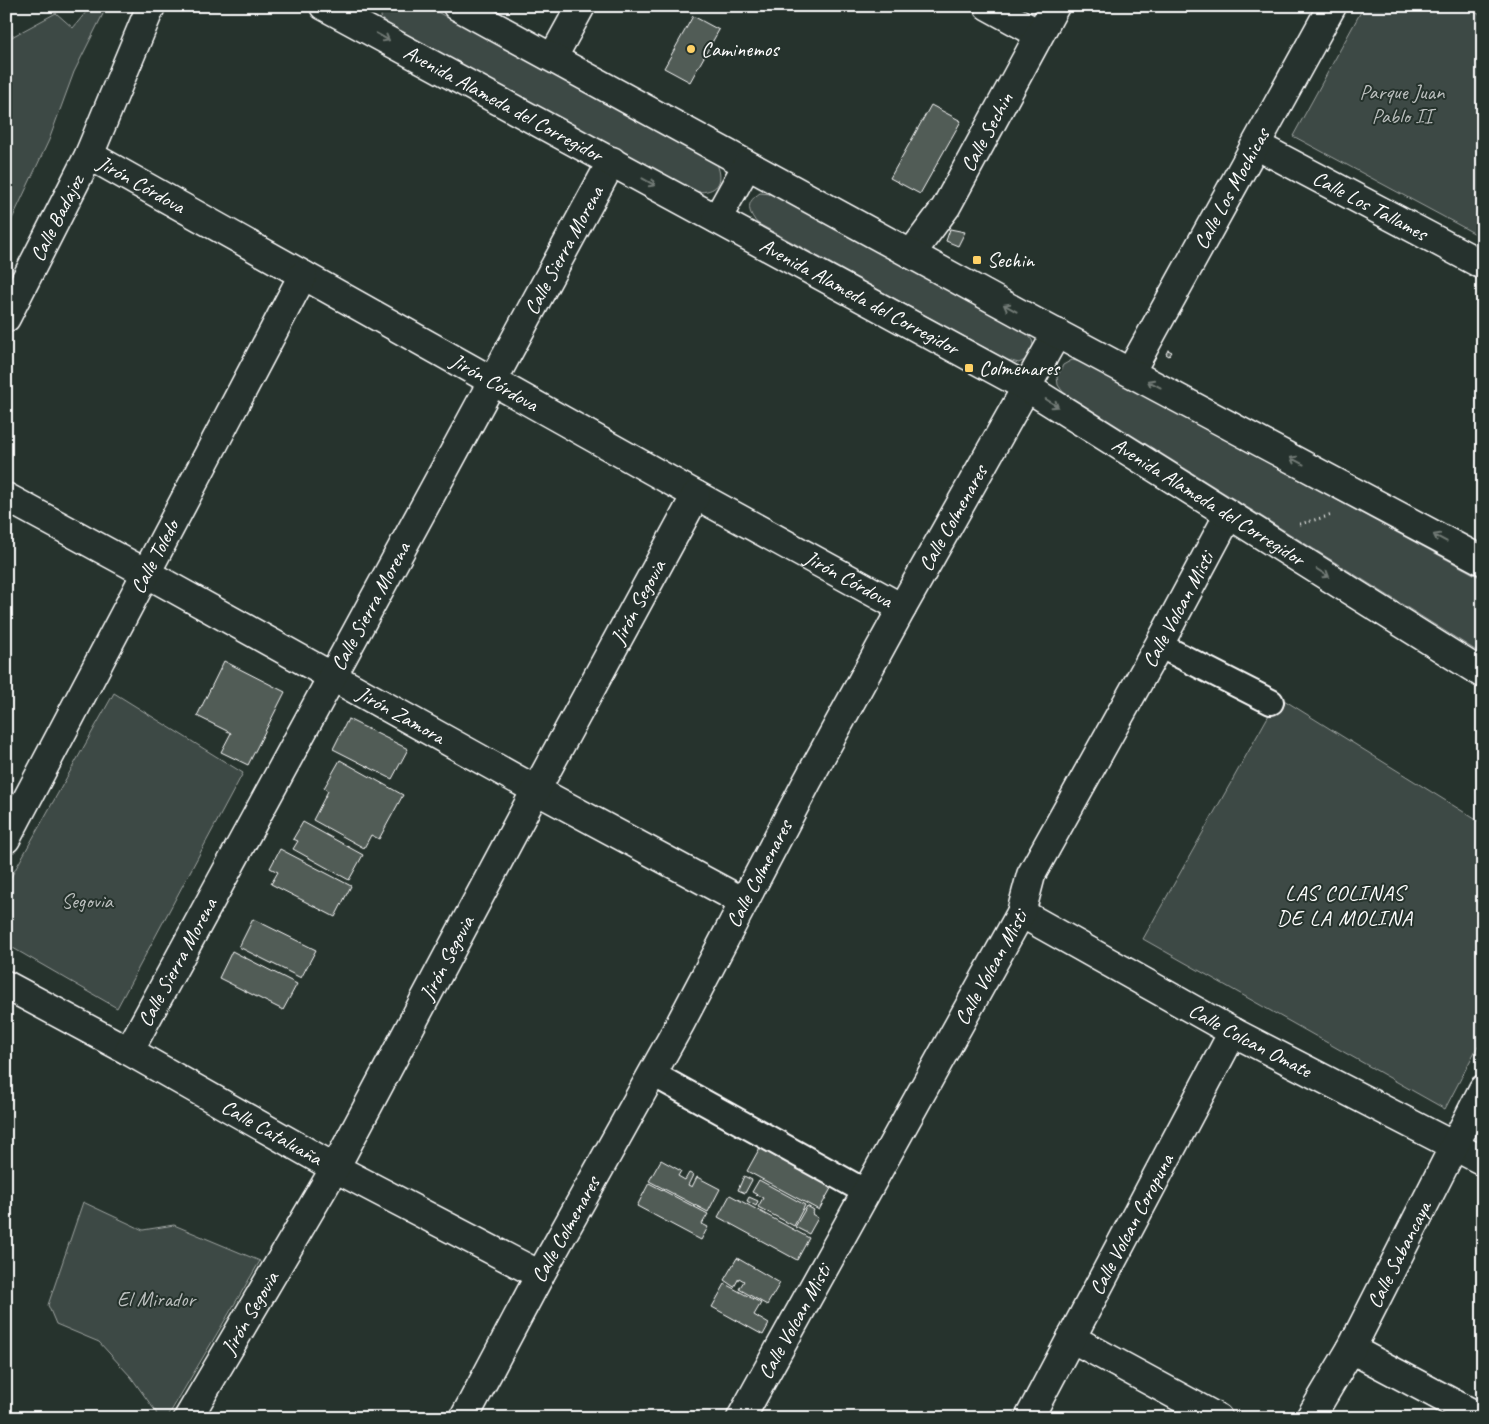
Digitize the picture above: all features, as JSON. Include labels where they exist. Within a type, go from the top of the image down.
[{"type":"street","name":"Calle Badajoz","points":[[6,318],[89,155],[151,6]]},
{"type":"street","name":"Avenida Alameda del Corregidor","points":[[324,6],[356,13],[612,161],[1028,388],[1483,674]]},
{"type":"street","points":[[457,6],[911,254],[1483,561]]},
{"type":"street","points":[[553,57],[581,6]]},
{"type":"street","points":[[988,6],[1039,34]]},
{"type":"street","name":"Calle Sechin","points":[[911,254],[946,207],[1055,6]]},
{"type":"street","name":"Calle Los Mochicas","points":[[1131,371],[1332,6]]},
{"type":"street","name":"Calle Los Tallames","points":[[1256,145],[1483,265]]},
{"type":"street","name":"Jirón Córdova","points":[[89,155],[491,381],[902,608]]},
{"type":"street","name":"Calle Sierra Morena","points":[[129,1051],[612,161]]},
{"type":"street","points":[[717,219],[747,165]]},
{"type":"street","name":"Calle Toledo","points":[[6,839],[303,275]]},
{"type":"street","name":"Calle Colmenares","points":[[474,1415],[540,1275],[653,1074],[902,608],[1058,333]]},
{"type":"street","name":"Jirón Segovia","points":[[188,1418],[335,1168],[536,790],[696,495]]},
{"type":"street","name":"Jirón Zamora","points":[[6,498],[146,573],[536,790],[744,902]]},
{"type":"street","name":"Calle Volcan Misti","points":[[742,1418],[1021,913],[1031,875],[1229,514]]},
{"type":"street","points":[[1159,644],[1270,702]]},
{"type":"street","name":"Calle Colcan Omate","points":[[1021,913],[1233,1032],[1483,1161]]},
{"type":"street","name":"Calle Cataluaña","points":[[6,985],[129,1051],[335,1168],[540,1275]]},
{"type":"street","name":"Calle Volcan Coropuna","points":[[1029,1418],[1233,1032]]},
{"type":"street","points":[[653,1074],[866,1192]]},
{"type":"street","name":"Calle Sabancaya","points":[[1310,1418],[1351,1349],[1483,1089]]},
{"type":"street","points":[[1071,1338],[1218,1418]]},
{"type":"street","points":[[1351,1349],[1482,1418]]},
{"type":"path","points":[[1292,527],[1338,514]]},
{"type":"green space","points":[[91,6],[107,6],[74,72],[49,140],[6,232],[6,40],[56,13],[73,28]]},
{"type":"green space","points":[[382,6],[426,6],[595,96],[717,164],[720,177],[719,182],[714,188],[704,192],[697,192],[387,24],[381,17]]},
{"type":"green space","name":"Parque Juan Pablo II","points":[[1364,6],[1464,6],[1483,16],[1483,238],[1293,136]]},
{"type":"green space","points":[[760,193],[771,194],[1026,332],[1032,340],[1034,349],[1029,358],[1019,363],[1007,360],[757,223],[751,214],[750,203]]},
{"type":"green space","points":[[1072,360],[1081,362],[1483,579],[1483,655],[1063,392],[1058,385],[1057,377],[1063,365]]},
{"type":"green space","name":"Segovia","points":[[114,693],[243,773],[117,1008],[6,944],[6,886]]},
{"type":"green space","points":[[1279,697],[1483,824],[1483,1036],[1445,1109],[1143,939]]},
{"type":"green space","name":"El Mirador","points":[[83,1202],[143,1230],[174,1225],[260,1261],[167,1418],[157,1418],[156,1412],[131,1377],[99,1342],[56,1324],[48,1305]]},
{"type":"building","name":"Caminemos","points":[[693,16],[719,30],[690,82],[664,68]]},
{"type":"building","points":[[931,105],[961,121],[920,194],[890,178]]},
{"type":"building","points":[[950,229],[965,232],[958,246],[946,241]]},
{"type":"building","points":[[1168,350],[1172,352],[1169,356],[1166,354]]},
{"type":"building","points":[[224,661],[285,692],[248,765],[221,752],[231,733],[197,716]]},
{"type":"building","points":[[348,719],[408,749],[392,779],[333,749]]},
{"type":"building","points":[[340,760],[403,795],[379,839],[371,835],[364,848],[313,820],[328,791],[324,788]]},
{"type":"building","points":[[303,822],[363,855],[349,880],[293,849],[298,841],[293,839]]},
{"type":"building","points":[[280,849],[351,886],[335,917],[271,884],[278,872],[270,868]]},
{"type":"building","points":[[253,919],[316,950],[301,978],[239,947]]},
{"type":"building","points":[[232,951],[297,984],[283,1010],[219,978]]},
{"type":"building","points":[[762,1144],[834,1183],[819,1210],[747,1171]]},
{"type":"building","points":[[661,1160],[681,1171],[678,1176],[685,1180],[689,1173],[693,1175],[688,1185],[692,1187],[697,1177],[720,1189],[708,1212],[649,1181]]},
{"type":"building","points":[[744,1176],[752,1180],[745,1193],[738,1190]]},
{"type":"building","points":[[759,1180],[805,1205],[794,1226],[758,1207],[763,1198],[752,1192]]},
{"type":"building","points":[[649,1183],[708,1214],[702,1224],[708,1227],[701,1240],[637,1206]]},
{"type":"building","points":[[730,1195],[809,1238],[797,1260],[718,1217]]},
{"type":"building","points":[[749,1197],[758,1201],[756,1206],[747,1201]]},
{"type":"building","points":[[807,1206],[814,1210],[812,1214],[818,1218],[809,1234],[795,1227]]},
{"type":"building","points":[[737,1258],[780,1283],[767,1305],[739,1289],[744,1281],[739,1278],[734,1287],[724,1280]]},
{"type":"building","points":[[725,1284],[761,1303],[754,1315],[769,1324],[763,1335],[712,1307]]},
{"type":"place","name":"Caminemos","points":[[691,49]]},
{"type":"place","name":"Sechin","points":[[977,260]]},
{"type":"place","name":"Colmenares","points":[[969,368]]},
{"type":"district","name":"LAS COLINAS DE LA MOLINA","points":[[1345,906]]}]
